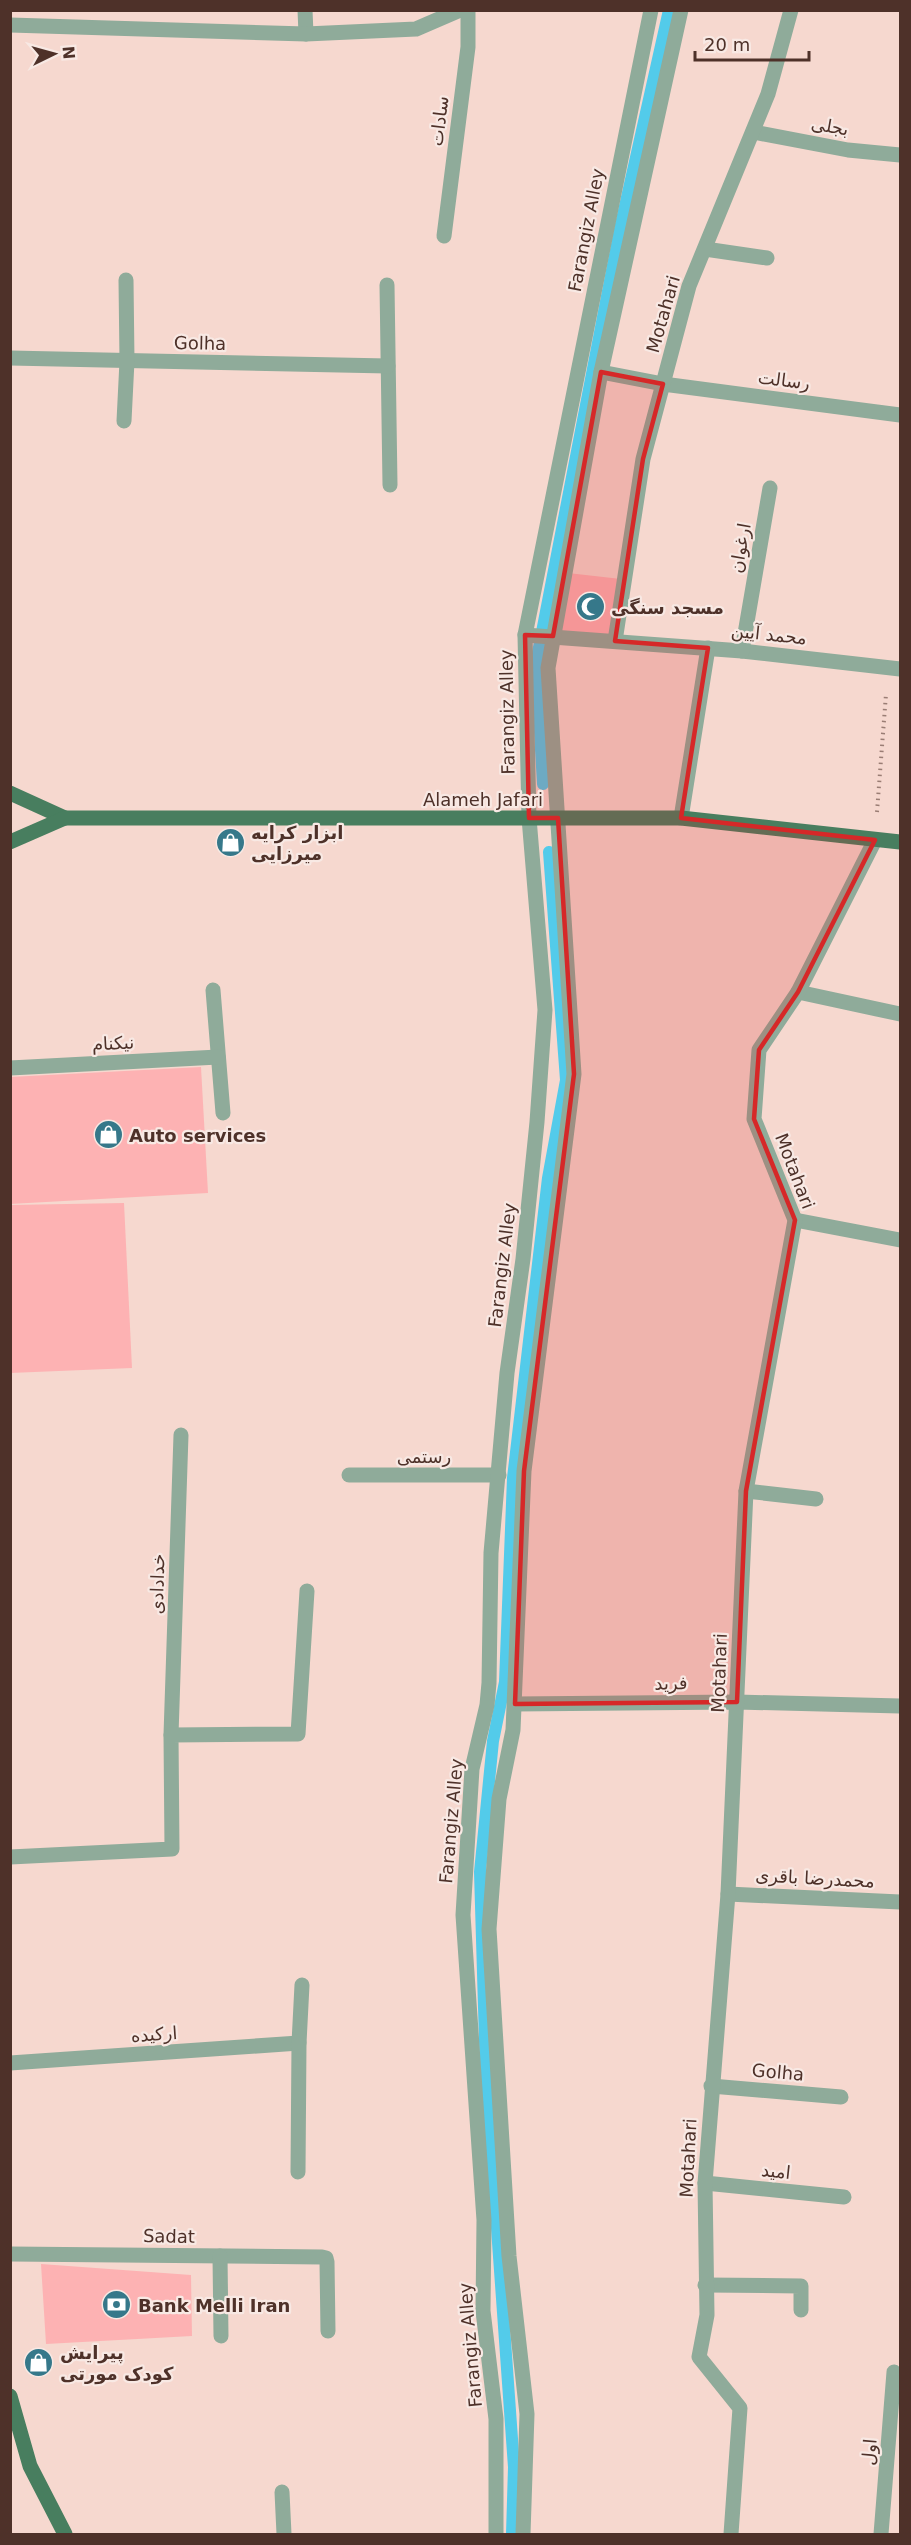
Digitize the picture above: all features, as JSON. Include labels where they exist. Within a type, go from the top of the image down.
[{"type":"main road","points":[[10,793],[65,818]]},
{"type":"main road","name":"Alameh Jafari","points":[[65,818],[681,818],[900,842]]},
{"type":"main road","points":[[10,842],[65,818]]},
{"type":"main road","points":[[10,2396],[30,2466],[65,2535]]},
{"type":"street","points":[[305,10],[306,34]]},
{"type":"street","points":[[10,25],[306,34],[416,29],[460,10]]},
{"type":"street","name":"سادات","points":[[444,237],[468,47],[468,10]]},
{"type":"street","name":"Farangiz Alley","points":[[496,2535],[496,2419],[483,2310],[484,2220],[463,1915],[472,1769],[487,1705],[489,1683],[491,1553],[507,1373],[523,1259],[535,1145],[545,1010],[529,818],[527,635],[651,10]]},
{"type":"street","points":[[523,2535],[527,2414],[509,2256],[489,1929],[499,1799],[513,1730],[515,1704],[524,1471],[574,1074],[548,668],[551,636],[601,372],[681,10]]},
{"type":"street","name":"Motahari","points":[[615,641],[643,459],[689,286],[768,94],[791,10]]},
{"type":"street","name":"بجلی","points":[[753,132],[848,150],[900,155]]},
{"type":"street","points":[[705,249],[767,258]]},
{"type":"street","points":[[124,421],[127,361],[126,280]]},
{"type":"street","points":[[387,285],[390,485]]},
{"type":"street","name":"Golha","points":[[10,358],[388,366]]},
{"type":"street","name":"رسالت","points":[[601,372],[663,384],[900,415]]},
{"type":"street","name":"ارغوان","points":[[742,651],[770,488]]},
{"type":"street","name":"محمد آیین","points":[[527,635],[742,651],[894,668]]},
{"type":"street","points":[[681,818],[708,648]]},
{"type":"street","name":"Motahari","points":[[735,2534],[740,2408],[699,2357],[707,2315],[705,2183],[728,1894],[746,1491],[795,1220],[754,1119],[759,1050],[798,992],[875,840]]},
{"type":"street","points":[[213,990],[223,1113]]},
{"type":"street","points":[[798,992],[900,1014]]},
{"type":"street","name":"نیکنام","points":[[10,1068],[218,1058]]},
{"type":"street","points":[[795,1220],[900,1240]]},
{"type":"street","name":"خدادادی","points":[[10,1857],[172,1849],[171,1735],[181,1435]]},
{"type":"street","name":"رستمی","points":[[349,1475],[498,1475]]},
{"type":"street","points":[[746,1491],[816,1498]]},
{"type":"street","points":[[171,1735],[298,1734],[307,1591]]},
{"type":"street","name":"فرید","points":[[515,1704],[737,1702],[900,1706]]},
{"type":"street","name":"محمدرضا باقری","points":[[728,1894],[900,1902]]},
{"type":"street","points":[[298,2172],[302,1985]]},
{"type":"street","name":"ارکیده","points":[[10,2063],[299,2043]]},
{"type":"street","name":"Golha","points":[[711,2086],[840,2097]]},
{"type":"street","name":"امید","points":[[705,2183],[844,2197]]},
{"type":"street","name":"Sadat","points":[[10,2254],[326,2258],[328,2331]]},
{"type":"street","points":[[220,2256],[221,2336]]},
{"type":"street","points":[[705,2285],[801,2286],[801,2310]]},
{"type":"street","name":"اول","points":[[882,2535],[894,2372]]},
{"type":"street","points":[[282,2492],[284,2535]]},
{"type":"path","points":[[875,840],[894,668]]},
{"type":"highlighted area","points":[[601,372],[663,384],[643,459],[615,641],[708,648],[681,818],[875,840],[798,992],[759,1050],[754,1119],[795,1220],[746,1491],[737,1702],[515,1704],[524,1471],[574,1074],[558,818],[529,818],[525,635],[553,636]]},
{"type":"building","name":"مسجد سنگی","points":[[568,573],[621,579],[612,638],[557,634]]},
{"type":"building","name":"Auto services","points":[[201,1067],[208,1193],[10,1204],[10,1077]]},
{"type":"building","points":[[124,1203],[132,1368],[10,1373],[10,1205]]},
{"type":"building","name":"Bank Melli Iran","points":[[41,2264],[191,2275],[192,2336],[46,2344]]},
{"type":"waterway","points":[[543,784],[536,663],[621,224],[669,10]]},
{"type":"waterway","points":[[512,2534],[514,2467],[486,2074],[480,1872],[493,1741],[505,1682],[513,1478],[548,1178],[566,1080],[549,852]]},
{"type":"place","name":"مسجد سنگی","points":[[590,607]]},
{"type":"place","name":"ابزار کرایه میرزایی","points":[[230,842]]},
{"type":"place","name":"Auto services","points":[[108,1135]]},
{"type":"place","name":"Bank Melli Iran","points":[[117,2305]]},
{"type":"place","name":"پیرایش کودک مورتی","points":[[39,2362]]}]
